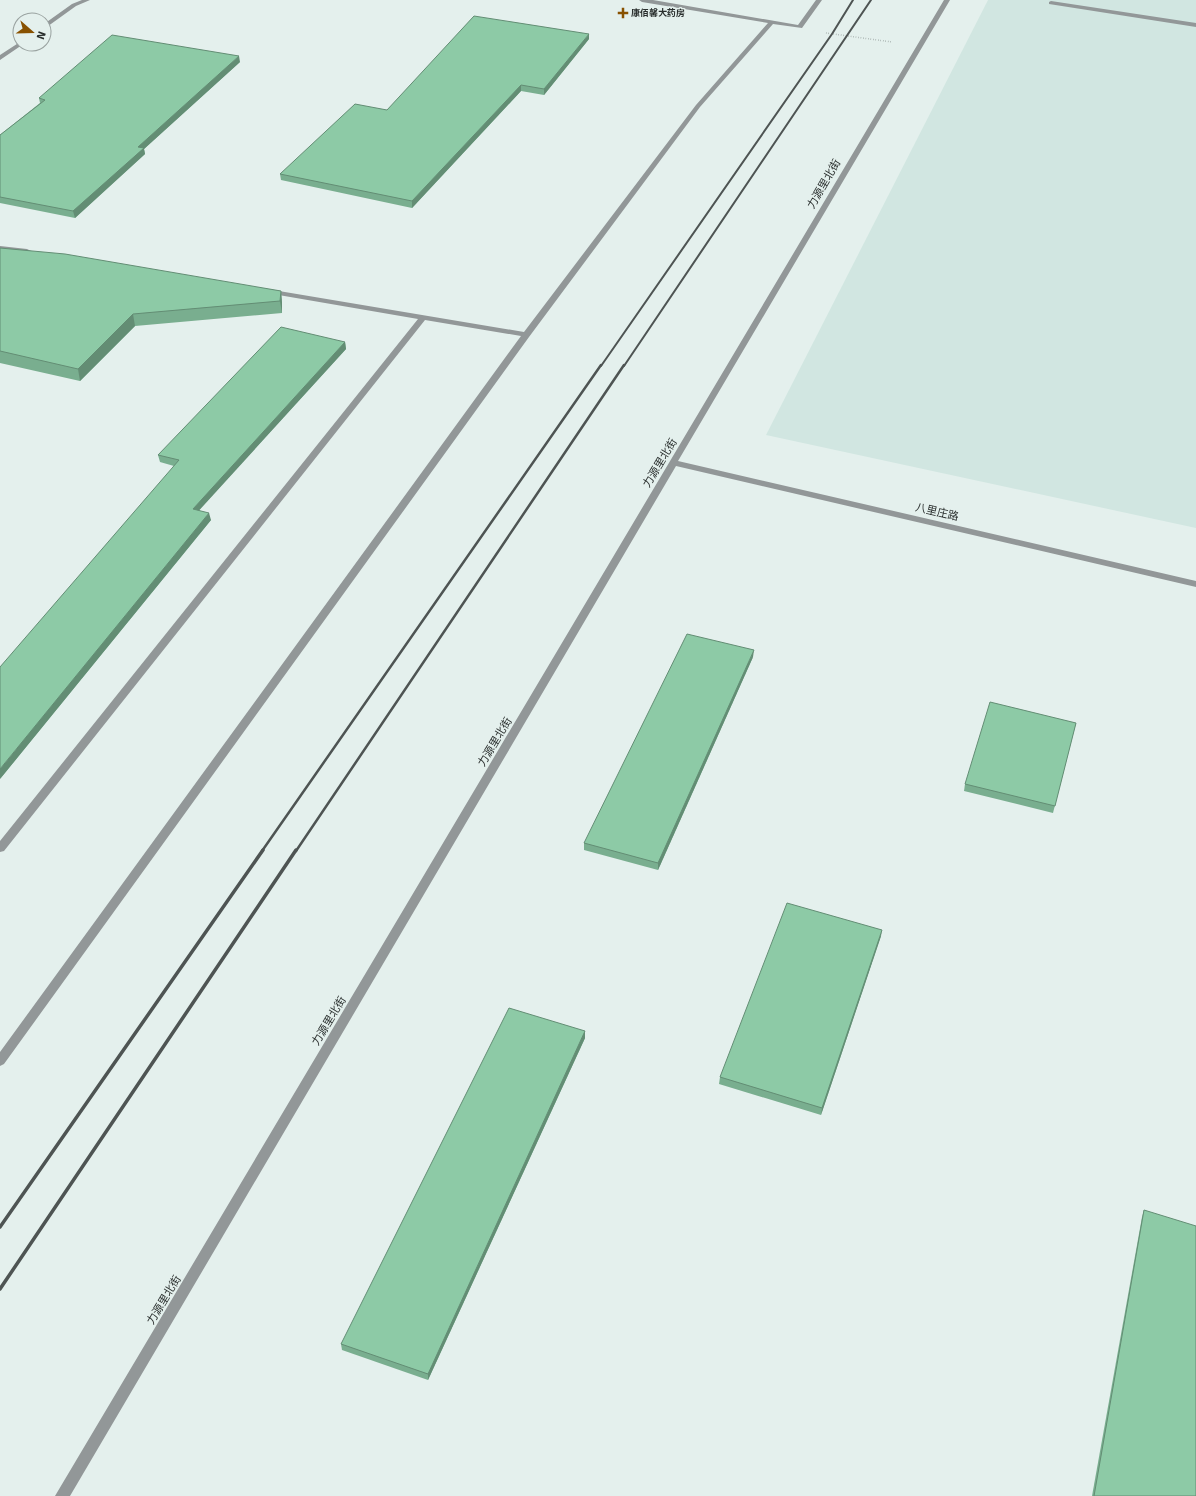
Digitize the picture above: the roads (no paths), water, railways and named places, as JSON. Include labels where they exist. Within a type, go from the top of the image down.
[{"type":"street","points":[[52,21],[74,5],[87,0]]},
{"type":"street","points":[[642,0],[800,27],[819,0]]},
{"type":"street","name":"力源里北街","points":[[62,1496],[674,464],[947,0]]},
{"type":"street","points":[[1051,3],[1196,25]]},
{"type":"street","points":[[0,1061],[526,335],[698,106],[772,22]]},
{"type":"street","points":[[0,58],[12,50]]},
{"type":"street","points":[[0,248],[32,252]]},
{"type":"street","points":[[260,290],[526,335]]},
{"type":"street","points":[[0,848],[424,317]]},
{"type":"street","name":"八里庄路","points":[[674,464],[1196,584]]},
{"type":"railway","points":[[601,366],[832,34],[853,0]]},
{"type":"railway","points":[[624,366],[871,0]]},
{"type":"railway","points":[[262,851],[601,365]]},
{"type":"railway","points":[[296,851],[624,365]]},
{"type":"railway","points":[[0,1227],[263,850]]},
{"type":"railway","points":[[0,1289],[296,850]]},
{"type":"place","name":"康佰馨大药房","points":[[623,13]]}]
